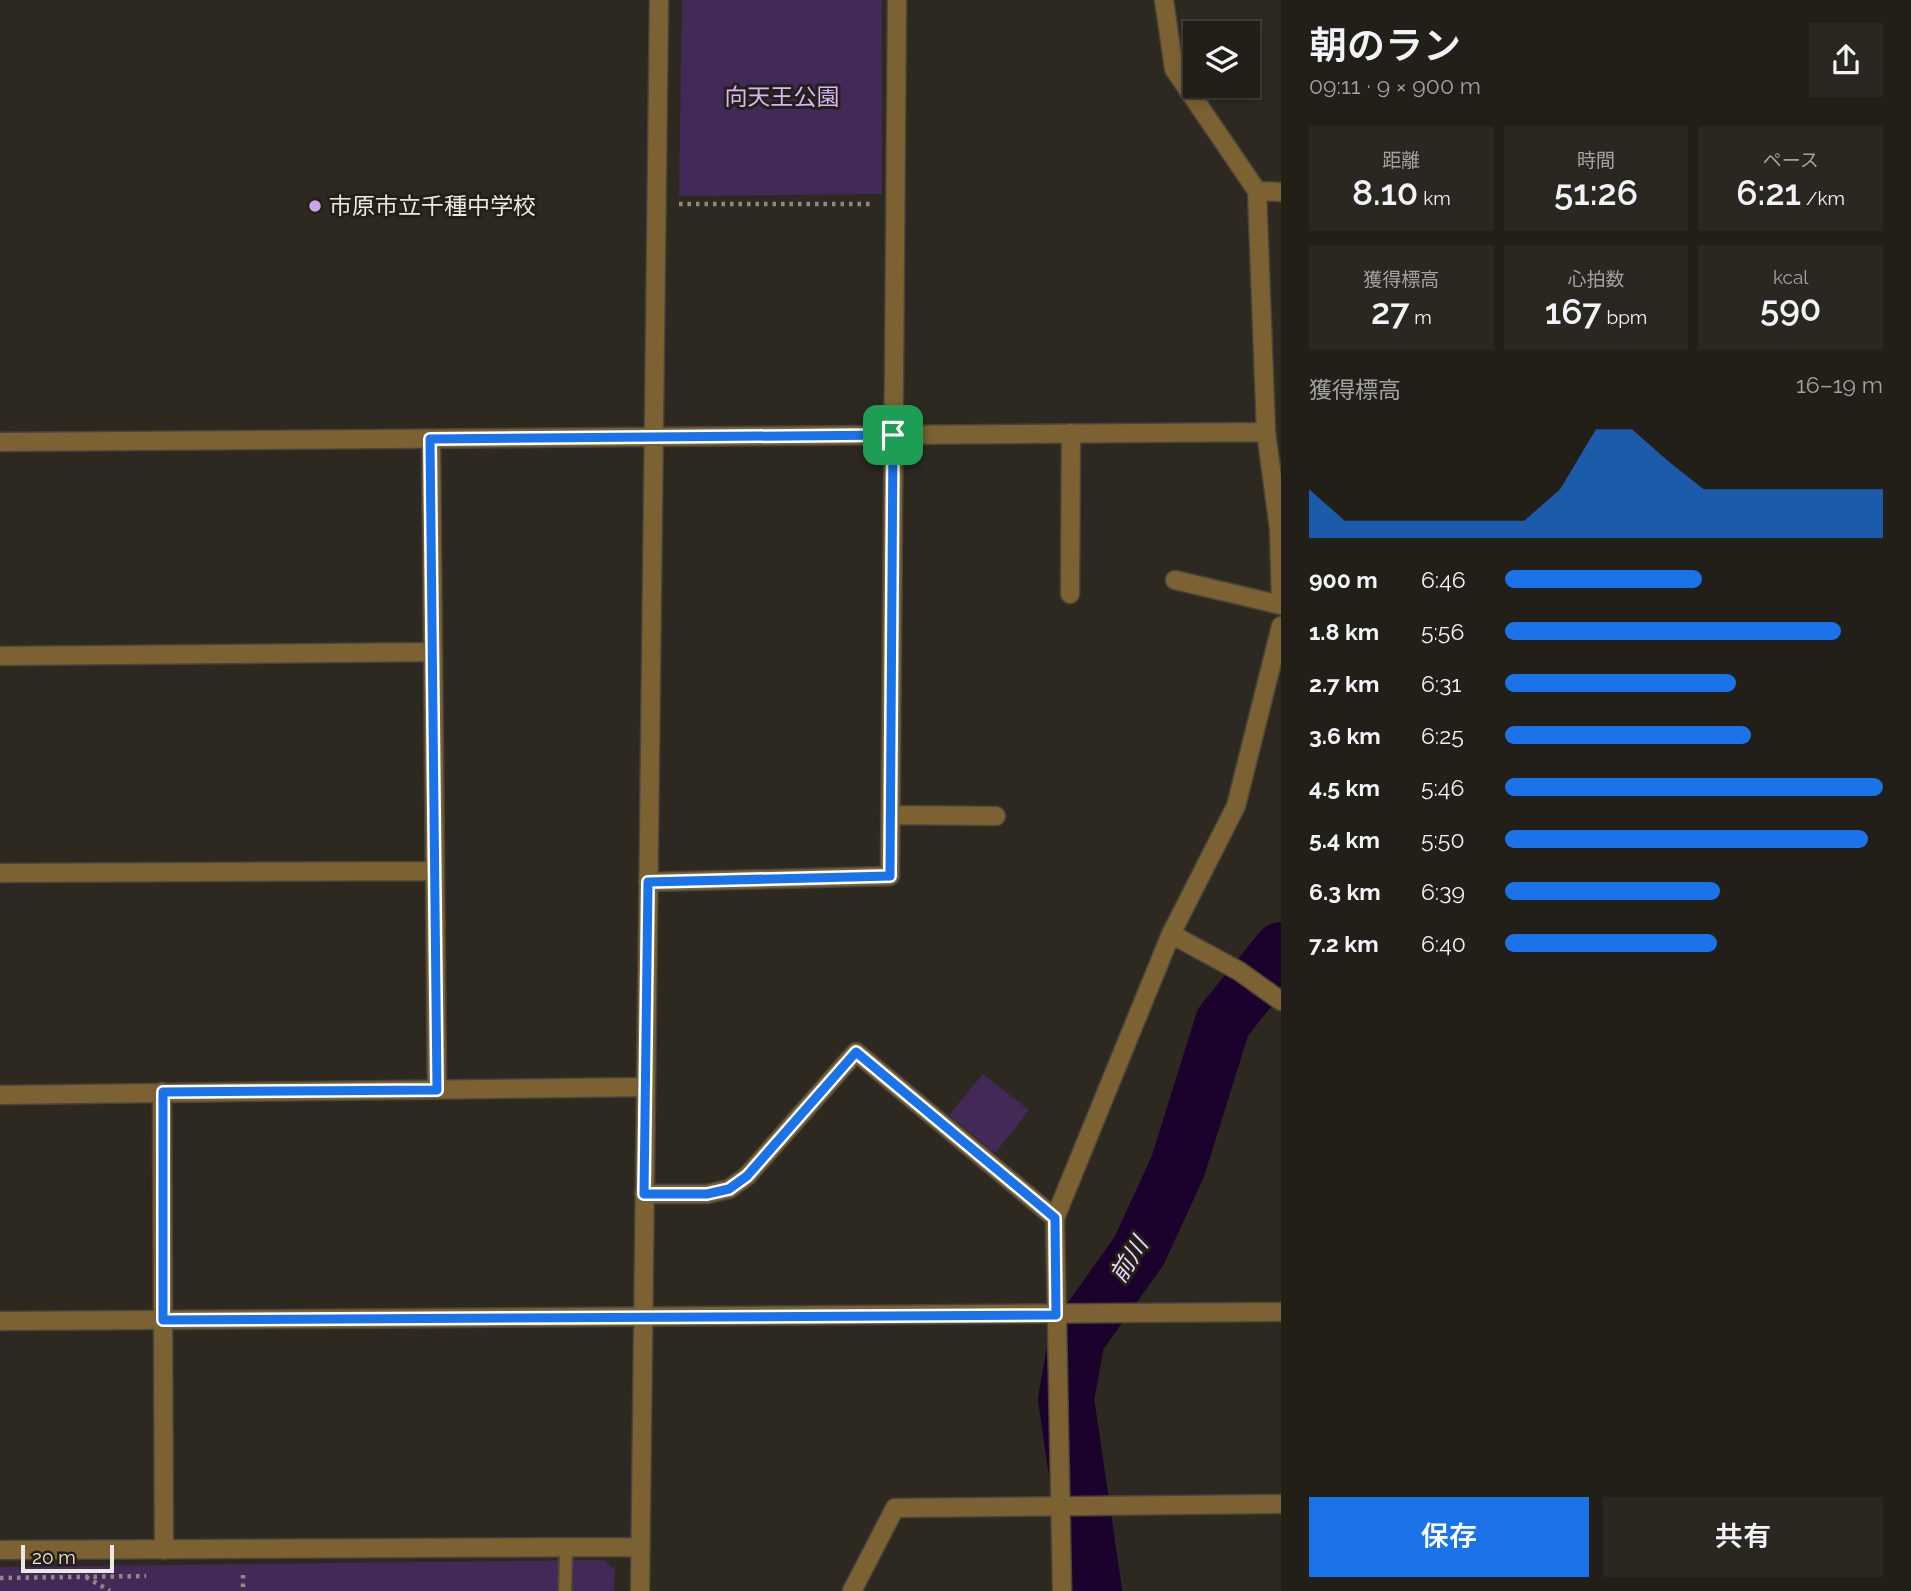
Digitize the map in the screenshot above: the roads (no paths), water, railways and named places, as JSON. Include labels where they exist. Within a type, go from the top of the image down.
[{"type":"street","points":[[640,1591],[659,0]]},
{"type":"street","points":[[648,882],[890,876],[897,0]]},
{"type":"street","points":[[1164,0],[1174,69],[1257,191],[1266,432],[1279,528],[1281,604],[1175,580]]},
{"type":"street","points":[[1257,191],[1281,192]]},
{"type":"street","points":[[0,442],[1266,432]]},
{"type":"street","points":[[1070,594],[1071,433]]},
{"type":"street","points":[[430,439],[437,1090]]},
{"type":"street","points":[[1062,1591],[1055,1218],[1171,934],[1236,806],[1281,626]]},
{"type":"street","points":[[0,656],[432,652]]},
{"type":"street","points":[[890,814],[996,816]]},
{"type":"street","points":[[0,873],[435,871]]},
{"type":"street","points":[[1171,934],[1239,971],[1281,1001]]},
{"type":"street","points":[[644,1194],[707,1194],[729,1189],[747,1176],[856,1052],[1055,1218]]},
{"type":"street","points":[[0,1095],[646,1087]]},
{"type":"street","points":[[163,1092],[163,1550]]},
{"type":"street","points":[[0,1321],[1281,1312]]},
{"type":"street","points":[[852,1591],[895,1508],[1281,1504]]},
{"type":"street","points":[[0,1550],[640,1547]]},
{"type":"lane","points":[[565,1591],[566,1547]]},
{"type":"waterway","name":"前川","points":[[1094,1591],[1066,1399],[1077,1338],[1139,1251],[1178,1166],[1223,1022],[1281,950]]},
{"type":"place","name":"市原市立千種中学校","points":[[315,206]]},
{"type":"park label","name":"向天王公園","points":[[782,97]]}]
